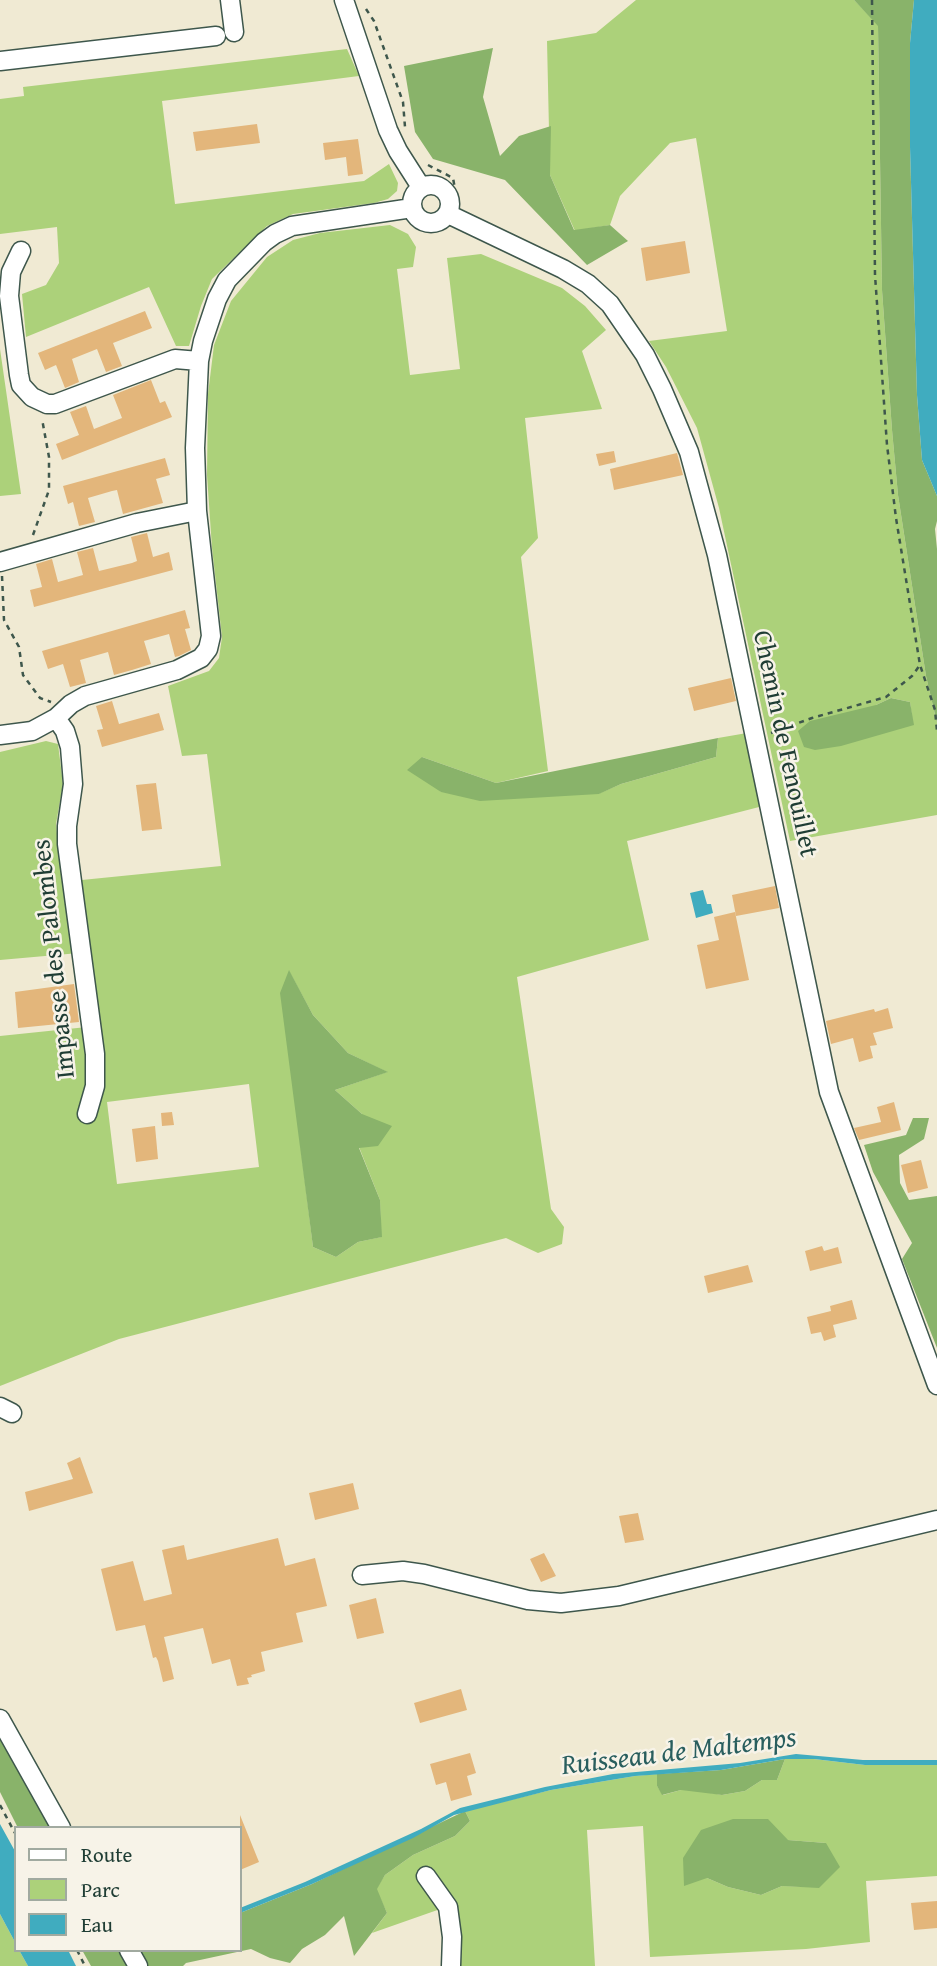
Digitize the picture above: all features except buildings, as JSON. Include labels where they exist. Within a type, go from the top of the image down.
[{"type":"street","points":[[230,0],[234,32]]},
{"type":"street","points":[[344,0],[388,130],[421,187]]},
{"type":"street","points":[[0,61],[216,36]]},
{"type":"street","points":[[435,186],[447,194],[450,204],[448,214],[441,220],[423,222],[416,216],[412,208],[413,196],[421,187],[435,186]]},
{"type":"street","points":[[0,735],[32,731],[85,696],[177,670],[201,659],[208,649],[211,636],[197,511],[195,448],[199,361],[217,299],[227,280],[264,242],[292,226],[412,208]]},
{"type":"street","name":"Chemin de Fenouillet","points":[[448,214],[563,269],[588,284],[610,304],[645,355],[663,389],[689,452],[717,555],[829,1092],[937,1384]]},
{"type":"street","points":[[22,251],[11,272],[9,296],[22,384],[32,397],[41,402],[55,404],[176,359],[199,361]]},
{"type":"street","points":[[1,569],[38,550],[137,523],[197,511]]},
{"type":"street","name":"Impasse des Palombes","points":[[59,715],[71,747],[73,784],[67,826],[68,855],[95,1055],[95,1086],[87,1114]]},
{"type":"street","points":[[362,1575],[414,1572],[528,1600],[561,1603],[619,1596],[937,1520]]},
{"type":"street","points":[[0,1719],[60,1826]]},
{"type":"street","points":[[426,1876],[448,1907],[452,1937],[451,1966]]},
{"type":"path","points":[[872,0],[875,275],[887,444],[920,665],[935,710],[937,731]]},
{"type":"path","points":[[363,5],[374,21],[403,102],[406,134]]},
{"type":"path","points":[[425,164],[453,178],[455,189],[447,194]]},
{"type":"path","points":[[38,550],[33,535],[49,490],[49,457],[41,402]]},
{"type":"path","points":[[1,569],[4,620],[19,647],[23,675],[40,698],[50,702],[59,715]]},
{"type":"path","points":[[756,735],[769,734],[812,718],[886,697],[920,665]]},
{"type":"path","points":[[0,1805],[14,1831]]},
{"type":"green space","points":[[636,0],[854,0],[878,25],[882,290],[892,430],[898,495],[926,676],[937,723],[937,815],[790,841],[719,508],[697,428],[666,367],[649,341],[727,331],[696,138],[670,143],[620,196],[610,225],[575,231],[550,175],[547,41],[596,33]],"holes":[[[891,698],[910,702],[913,725],[876,705]]]},
{"type":"green space","points":[[854,0],[914,0],[910,43],[910,147],[917,395],[922,460],[937,496],[937,723],[926,676],[898,495],[892,430],[882,290],[878,26]]},
{"type":"green space","points":[[493,48],[483,97],[500,156],[519,136],[551,126],[550,175],[574,230],[610,225],[628,241],[587,265],[505,180],[433,159],[415,132],[404,66]]},
{"type":"green space","points":[[347,49],[359,76],[162,101],[175,204],[364,181],[389,164],[398,183],[397,191],[388,199],[374,203],[293,214],[267,226],[212,279],[189,346],[176,346],[149,287],[26,337],[22,294],[46,285],[59,263],[57,227],[0,234],[0,99],[24,96],[23,87]]},
{"type":"green space","points":[[390,225],[408,234],[416,247],[413,267],[397,269],[410,375],[460,369],[447,258],[481,254],[562,288],[585,306],[606,330],[582,351],[602,409],[525,418],[538,538],[521,557],[548,771],[496,783],[422,757],[441,792],[598,794],[621,784],[716,757],[718,738],[747,733],[763,806],[627,841],[649,940],[517,977],[551,1209],[564,1227],[562,1244],[538,1253],[506,1238],[119,1339],[0,1386],[0,1036],[87,1027],[79,953],[0,960],[0,752],[46,741],[58,744],[63,784],[56,824],[62,882],[221,866],[207,754],[182,756],[168,686],[209,671],[219,658],[222,637],[207,475],[208,394],[214,345],[231,301],[267,257],[293,240],[320,233]],"holes":[[[289,971],[313,1015],[348,1053],[387,1072],[335,1090],[362,1114],[359,1147],[380,1200],[381,1237],[358,1242],[336,1257],[313,1247],[300,1141]],[[249,1084],[259,1167],[117,1184],[107,1102]]]},
{"type":"green space","points":[[0,349],[21,494],[0,496]]},
{"type":"green space","points":[[891,698],[910,702],[914,725],[841,746],[815,750],[804,747],[798,731],[810,721],[876,705]]},
{"type":"green space","points":[[718,738],[716,757],[621,784],[599,794],[480,801],[441,792],[407,770],[422,757],[496,783]]},
{"type":"green space","points":[[289,970],[313,1015],[348,1053],[388,1072],[335,1090],[362,1114],[392,1126],[378,1146],[359,1148],[380,1200],[382,1237],[358,1242],[336,1257],[313,1247],[280,993]]},
{"type":"green space","points":[[913,1118],[929,1118],[924,1139],[899,1155],[900,1183],[909,1200],[937,1196],[937,1348],[902,1259],[912,1243],[873,1172],[864,1145],[906,1135]]},
{"type":"green space","points":[[0,1726],[54,1826],[17,1826],[0,1792]]},
{"type":"green space","points":[[805,1758],[865,1765],[937,1765],[937,1876],[866,1881],[870,1942],[806,1949],[650,1957],[643,1826],[587,1830],[595,1966],[453,1966],[446,1907],[372,1933],[387,1913],[376,1889],[385,1875],[413,1855],[455,1836],[470,1821],[465,1811],[551,1790],[657,1774],[657,1786],[663,1795],[681,1790],[695,1790],[722,1795],[745,1791],[762,1780],[777,1780],[785,1759]],"holes":[[[788,1840],[826,1843],[819,1887],[782,1886],[761,1895],[728,1887],[707,1878]]]},
{"type":"green space","points":[[785,1759],[777,1780],[762,1780],[745,1791],[722,1795],[681,1790],[662,1795],[657,1786],[657,1774],[721,1770]]},
{"type":"green space","points":[[465,1811],[470,1821],[455,1836],[413,1855],[385,1875],[377,1889],[387,1913],[354,1956],[344,1916],[325,1935],[302,1949],[290,1963],[251,1949],[242,1951],[242,1912],[312,1884]]},
{"type":"green space","points":[[733,1819],[768,1819],[788,1840],[826,1843],[840,1867],[819,1888],[782,1886],[761,1895],[728,1887],[707,1878],[684,1886],[683,1858],[701,1830]]},
{"type":"green space","points":[[0,1914],[14,1940],[14,1952],[20,1952],[28,1966],[0,1966]]},
{"type":"green space","points":[[83,1952],[122,1952],[129,1966],[91,1966]]},
{"type":"green space","points":[[138,1952],[237,1952],[186,1963],[183,1966],[146,1966]]},
{"type":"water","points":[[914,0],[937,0],[937,496],[922,460],[917,395],[910,147],[910,43]]},
{"type":"water","points":[[703,890],[713,913],[696,918],[690,893]]},
{"type":"water","points":[[796,1754],[863,1760],[937,1760],[937,1765],[865,1765],[814,1759],[785,1759],[721,1770],[635,1776],[551,1790],[454,1815],[413,1838],[242,1912],[242,1907],[305,1882],[421,1829],[460,1808],[613,1774],[740,1763]]},
{"type":"water","points":[[0,1824],[14,1849],[14,1940],[0,1914]]},
{"type":"water","points":[[20,1952],[69,1952],[76,1966],[28,1966]]},
{"type":"water label","name":"Ruisseau de Maltemps","points":[[679,1753]]}]
